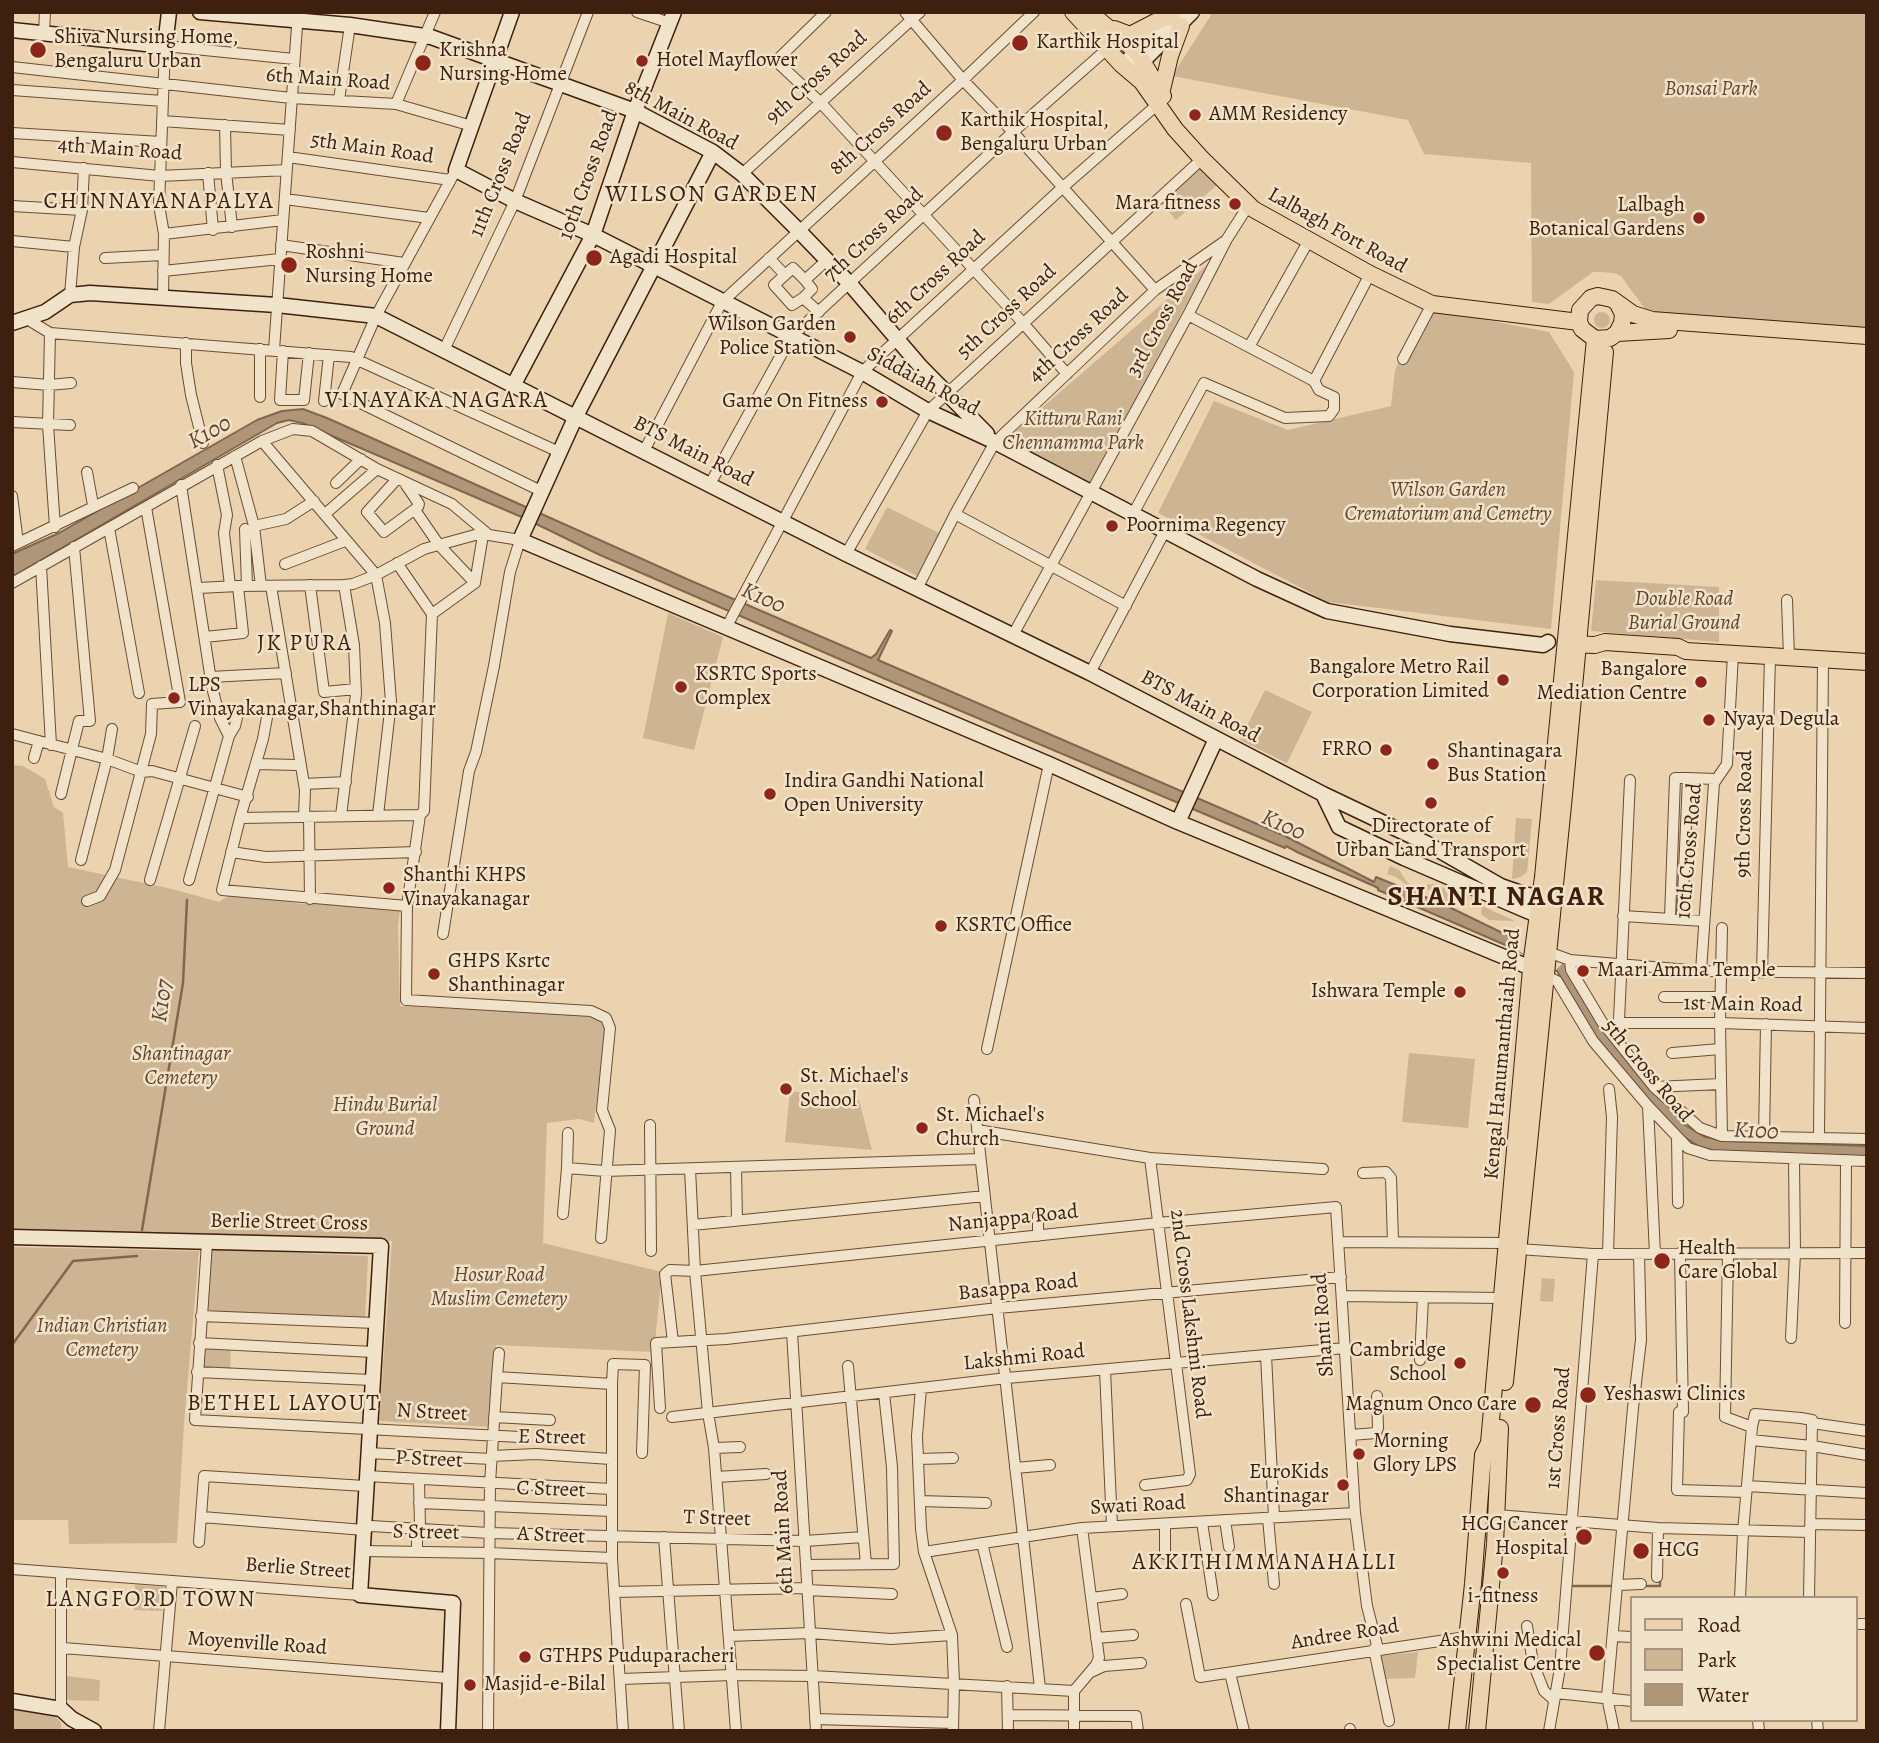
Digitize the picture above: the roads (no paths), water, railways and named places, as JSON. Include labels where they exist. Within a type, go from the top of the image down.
[{"type":"main road","points":[[1073,12],[1107,49],[1133,63]]},
{"type":"main road","points":[[1091,15],[1133,63]]},
{"type":"main road","points":[[1091,15],[1129,35],[1163,18],[1176,18],[1160,99]]},
{"type":"main road","name":"Lalbagh Fort Road","points":[[1133,63],[1183,125],[1254,199],[1322,239],[1405,283],[1448,298],[1579,317]]},
{"type":"main road","name":"Lalbagh Fort Road","points":[[1160,99],[1175,129],[1248,206],[1370,274],[1432,304],[1579,317]]},
{"type":"main road","points":[[1867,336],[1651,320],[1633,314],[1612,299],[1598,296],[1583,305],[1579,317],[1587,335],[1606,337],[1673,330],[1867,346]]},
{"type":"main road","points":[[1606,337],[1622,323],[1623,314],[1618,304]]},
{"type":"main road","name":"Kengal Hanumanthaiah Road","points":[[1493,1450],[1544,915],[1606,337]]},
{"type":"main road","points":[[1572,644],[1595,645],[1604,650],[1678,654],[1686,651],[1867,662]]},
{"type":"main road","name":"Kengal Hanumanthaiah Road","points":[[1493,1450],[1500,1298],[1512,1246]]},
{"type":"main road","points":[[1466,1731],[1493,1450]]},
{"type":"main road","name":"Kengal Hanumanthaiah Road","points":[[1457,1731],[1473,1584],[1483,1455],[1493,1450],[1500,1453],[1497,1515],[1477,1731]]},
{"type":"street","points":[[44,33],[45,12]]},
{"type":"street","points":[[163,297],[164,234],[159,205],[165,46],[169,12]]},
{"type":"street","name":"8th Main Road","points":[[200,12],[297,16],[425,35],[635,111],[713,152],[742,174],[799,230],[946,394],[995,442]]},
{"type":"street","points":[[396,104],[435,12]]},
{"type":"street","points":[[512,12],[453,175],[376,316],[342,394],[543,492]]},
{"type":"street","name":"11th Cross Road","points":[[444,351],[515,201],[588,12]]},
{"type":"street","points":[[636,12],[672,18]]},
{"type":"street","points":[[827,12],[776,61],[821,103],[1067,374]]},
{"type":"street","name":"8th Cross Road","points":[[644,451],[722,302],[1034,12]]},
{"type":"street","points":[[1133,63],[1176,18],[1192,12]]},
{"type":"street","points":[[912,15],[963,80],[1155,290]]},
{"type":"street","name":"9th Cross Road","points":[[742,174],[821,103],[912,15]]},
{"type":"street","points":[[297,16],[277,305],[280,400],[304,400],[309,353]]},
{"type":"street","name":"10th Cross Road","points":[[514,384],[593,235],[635,111],[672,18]]},
{"type":"street","points":[[339,100],[349,25]]},
{"type":"street","points":[[12,30],[294,59]]},
{"type":"street","name":"7th Cross Road","points":[[710,484],[791,337],[1107,49]]},
{"type":"street","name":"6th Main Road","points":[[12,67],[291,98],[396,104],[472,126]]},
{"type":"street","points":[[12,90],[163,101]]},
{"type":"street","name":"6th Cross Road","points":[[729,622],[862,372],[1160,99]]},
{"type":"street","points":[[162,121],[290,130]]},
{"type":"street","points":[[225,125],[226,172],[232,227]]},
{"type":"street","points":[[12,132],[162,142]]},
{"type":"street","points":[[443,934],[469,771],[476,752],[492,679],[510,572],[520,540],[576,416],[713,152]]},
{"type":"street","name":"5th Main Road","points":[[288,156],[453,175]]},
{"type":"street","name":"5th Cross Road","points":[[846,554],[928,411],[1202,159]]},
{"type":"street","name":"4th Main Road","points":[[12,162],[160,176],[287,170]]},
{"type":"street","points":[[20,321],[45,312],[70,295],[74,247],[82,210],[84,168]]},
{"type":"street","points":[[208,173],[213,230]]},
{"type":"street","name":"Siddaiah Road","points":[[453,175],[593,235],[862,372],[928,411],[995,442],[1257,579],[1327,611],[1504,642],[1572,644]]},
{"type":"street","points":[[285,200],[429,218]]},
{"type":"street","points":[[12,206],[82,210]]},
{"type":"street","name":"3rd Cross Road","points":[[1013,635],[1227,239],[1248,206]]},
{"type":"street","points":[[164,234],[284,220]]},
{"type":"street","name":"4th Cross Road","points":[[917,589],[995,442],[1155,290],[1227,239]]},
{"type":"street","points":[[12,240],[74,247]]},
{"type":"street","points":[[1249,347],[1309,240]]},
{"type":"street","points":[[281,245],[404,263]]},
{"type":"street","points":[[105,258],[163,255]]},
{"type":"street","points":[[769,258],[785,275]]},
{"type":"street","points":[[163,271],[280,259]]},
{"type":"street","points":[[804,280],[827,260]]},
{"type":"street","points":[[793,268],[804,280],[812,289],[792,304],[774,285],[793,268]]},
{"type":"street","points":[[1314,381],[1370,274]]},
{"type":"street","name":"BTS Main Road","points":[[70,295],[90,293],[163,297],[277,305],[376,316],[846,554],[1090,673],[1322,794],[1426,843],[1501,886],[1546,898]]},
{"type":"street","points":[[803,298],[819,312]]},
{"type":"street","points":[[1404,359],[1432,304]]},
{"type":"street","points":[[1133,514],[1204,383],[1285,418],[1329,415],[1334,409],[1334,397],[1319,390],[1314,381],[1188,315]]},
{"type":"street","points":[[20,321],[50,332],[357,359],[559,452]]},
{"type":"street","points":[[50,332],[48,425],[55,527]]},
{"type":"street","points":[[186,343],[191,395],[204,443]]},
{"type":"street","points":[[260,397],[261,349]]},
{"type":"street","points":[[324,401],[329,355]]},
{"type":"street","points":[[12,382],[49,385],[71,383]]},
{"type":"street","points":[[12,422],[70,425]]},
{"type":"street","points":[[12,583],[217,465],[281,432],[302,428],[312,431],[377,469],[452,504],[486,535]]},
{"type":"street","points":[[262,441],[376,575],[385,623],[391,702],[379,815]]},
{"type":"street","points":[[235,456],[249,527],[286,673],[304,784],[312,857],[310,898]]},
{"type":"street","points":[[336,483],[361,459]]},
{"type":"street","points":[[205,637],[243,633],[238,586],[225,533],[227,515],[217,465]]},
{"type":"street","points":[[325,514],[377,469]]},
{"type":"street","points":[[87,472],[93,505]]},
{"type":"street","points":[[401,481],[419,504],[415,510],[384,532],[367,512],[401,481]]},
{"type":"street","points":[[181,485],[210,677],[220,719],[229,736]]},
{"type":"street","points":[[12,496],[15,545],[133,488]]},
{"type":"street","points":[[249,527],[286,519],[314,501]]},
{"type":"street","points":[[87,901],[100,896],[115,870],[151,734],[152,705],[180,702],[146,506]]},
{"type":"street","points":[[415,510],[439,545],[475,583]]},
{"type":"street","points":[[955,514],[1126,606]]},
{"type":"street","points":[[238,586],[249,527]]},
{"type":"street","points":[[109,528],[139,693]]},
{"type":"street","points":[[1090,673],[1165,531]]},
{"type":"street","points":[[198,588],[353,584],[376,575],[416,552],[439,545],[486,535],[520,540],[729,622],[1049,764],[1541,960],[1723,972],[1867,972]]},
{"type":"street","points":[[432,614],[475,583],[486,535]]},
{"type":"street","points":[[285,564],[345,541]]},
{"type":"street","points":[[61,794],[79,721],[90,721],[74,547]]},
{"type":"street","points":[[397,563],[432,614],[424,811],[420,816],[407,906],[406,1000],[591,1011],[606,1018],[610,1028],[602,1110],[611,1130],[605,1171],[601,1238]]},
{"type":"street","points":[[41,566],[51,744]]},
{"type":"street","points":[[310,585],[324,692],[356,689]]},
{"type":"street","points":[[341,816],[356,689],[354,645],[344,585]]},
{"type":"street","points":[[1787,600],[1789,657]]},
{"type":"street","name":"10th Cross Road","points":[[1701,971],[1715,779],[1727,764],[1733,654]]},
{"type":"street","name":"9th Cross Road","points":[[1762,973],[1770,656]]},
{"type":"street","points":[[1819,1138],[1823,659]]},
{"type":"street","points":[[210,677],[286,673]]},
{"type":"street","points":[[189,880],[239,709]]},
{"type":"street","points":[[268,712],[257,764],[222,890],[407,906]]},
{"type":"street","points":[[150,880],[195,726]]},
{"type":"street","points":[[81,860],[112,729]]},
{"type":"street","points":[[12,734],[107,759],[142,772],[152,771],[248,797]]},
{"type":"street","points":[[1181,816],[1216,739]]},
{"type":"street","points":[[34,758],[39,741]]},
{"type":"street","points":[[257,764],[297,765],[300,762]]},
{"type":"street","points":[[987,1049],[1049,764]]},
{"type":"street","points":[[1670,918],[1675,778],[1715,779]]},
{"type":"street","points":[[1682,919],[1688,778]]},
{"type":"street","points":[[1618,1042],[1630,780]]},
{"type":"street","points":[[304,784],[346,782]]},
{"type":"street","points":[[1322,794],[1339,827],[1404,858],[1544,915]]},
{"type":"street","points":[[240,818],[420,816]]},
{"type":"street","points":[[231,852],[266,858],[416,852]]},
{"type":"street","points":[[1623,916],[1704,920]]},
{"type":"street","points":[[1722,928],[1722,1136]]},
{"type":"street","name":"5th Cross Road","points":[[1541,960],[1557,981],[1593,1041],[1688,1148],[1710,1155],[1867,1161]]},
{"type":"street","points":[[1570,960],[1571,970],[1602,1022],[1649,1082],[1700,1128],[1722,1136],[1867,1139]]},
{"type":"street","points":[[1664,997],[1721,997]]},
{"type":"street","name":"1st Main Road","points":[[1618,1023],[1867,1028]]},
{"type":"street","points":[[1764,1137],[1766,1024]]},
{"type":"street","points":[[1672,1053],[1720,1049]]},
{"type":"street","points":[[1639,1093],[1649,1082],[1721,1084]]},
{"type":"street","points":[[1608,1254],[1612,1117],[1609,1089]]},
{"type":"street","points":[[974,1100],[1040,1688]]},
{"type":"street","points":[[1648,1106],[1655,1254]]},
{"type":"street","points":[[650,1125],[651,1251]]},
{"type":"street","points":[[977,1130],[1150,1158],[1323,1169]]},
{"type":"street","points":[[563,1214],[568,1133]]},
{"type":"street","points":[[1677,1137],[1678,1203]]},
{"type":"street","name":"2nd Cross Lakshmi Road","points":[[1145,1485],[1187,1480],[1190,1474],[1150,1158]]},
{"type":"street","points":[[567,1168],[651,1170],[980,1159]]},
{"type":"street","points":[[1791,1338],[1795,1253],[1794,1159]]},
{"type":"street","points":[[1845,1323],[1846,1160]]},
{"type":"street","points":[[736,1167],[737,1220]]},
{"type":"street","points":[[690,1168],[695,1271],[708,1413],[714,1448],[736,1731]]},
{"type":"street","points":[[1363,1173],[1386,1172],[1391,1178],[1393,1242]]},
{"type":"street","points":[[693,1225],[985,1196]]},
{"type":"street","name":"Nanjappa Road","points":[[673,1342],[665,1274],[670,1270],[695,1271],[1336,1207]]},
{"type":"street","name":"Shanti Road","points":[[1336,1207],[1355,1513],[1367,1606],[1389,1721]]},
{"type":"street","points":[[1038,1216],[1038,1236]]},
{"type":"street","name":"Berlie Street Cross","points":[[12,1237],[381,1246],[359,1595]]},
{"type":"street","points":[[1338,1242],[1512,1246],[1592,1254],[1867,1253]]},
{"type":"street","points":[[207,1243],[194,1420],[369,1429]]},
{"type":"street","points":[[1681,1253],[1683,1412],[1679,1412],[1677,1490],[1867,1493]]},
{"type":"street","points":[[1728,1253],[1725,1417],[1752,1427]]},
{"type":"street","name":"1st Cross Road","points":[[1549,1731],[1555,1696],[1587,1340],[1592,1254]]},
{"type":"street","points":[[1614,1731],[1607,1697],[1641,1340],[1639,1254]]},
{"type":"street","name":"Basappa Road","points":[[673,1342],[792,1332],[998,1308],[1340,1277]]},
{"type":"street","points":[[1343,1296],[1500,1298]]},
{"type":"street","points":[[1420,1360],[1423,1297]]},
{"type":"street","points":[[201,1316],[375,1323]]},
{"type":"street","name":"6th Main Road","points":[[792,1332],[816,1731]]},
{"type":"street","points":[[660,1408],[656,1343],[673,1342]]},
{"type":"street","points":[[199,1343],[373,1352]]},
{"type":"street","name":"Lakshmi Road","points":[[672,1417],[1007,1378],[1345,1348]]},
{"type":"street","points":[[1327,1350],[1339,1358],[1346,1370]]},
{"type":"street","points":[[488,1731],[490,1483],[499,1353]]},
{"type":"street","points":[[1266,1355],[1273,1584]]},
{"type":"street","points":[[623,1731],[612,1558],[612,1364],[645,1365],[642,1453]]},
{"type":"street","points":[[848,1366],[866,1564]]},
{"type":"street","points":[[1105,1370],[1112,1526]]},
{"type":"street","points":[[197,1372],[372,1380]]},
{"type":"street","points":[[498,1377],[612,1384]]},
{"type":"street","points":[[815,1718],[953,1727],[951,1635],[925,1552],[920,1501],[917,1436],[921,1388]]},
{"type":"street","points":[[806,1565],[894,1564],[892,1467],[884,1393]]},
{"type":"street","points":[[1350,1435],[1376,1433],[1377,1396]]},
{"type":"street","points":[[1740,1596],[1742,1532],[1755,1414],[1812,1420],[1809,1596]]},
{"type":"street","points":[[494,1417],[550,1420]]},
{"type":"street","points":[[1812,1423],[1867,1431]]},
{"type":"street","name":"N Street","points":[[369,1429],[520,1437]]},
{"type":"street","points":[[1751,1440],[1867,1455]]},
{"type":"street","points":[[714,1448],[740,1447]]},
{"type":"street","name":"E Street","points":[[368,1453],[492,1458],[536,1454],[611,1459]]},
{"type":"street","points":[[919,1459],[953,1458]]},
{"type":"street","points":[[1015,1468],[1050,1465]]},
{"type":"street","points":[[716,1477],[766,1474]]},
{"type":"street","name":"P Street","points":[[202,1517],[204,1476],[419,1480],[611,1489]]},
{"type":"street","points":[[416,1552],[419,1480]]},
{"type":"street","points":[[920,1501],[986,1503]]},
{"type":"street","name":"C Street","points":[[419,1503],[611,1511]]},
{"type":"street","name":"Swati Road","points":[[925,1552],[1082,1528],[1355,1513]]},
{"type":"street","points":[[1497,1515],[1742,1532],[1867,1525]]},
{"type":"street","points":[[200,1542],[202,1517],[364,1530]]},
{"type":"street","points":[[1225,1520],[1229,1547]]},
{"type":"street","points":[[1202,1522],[1213,1595]]},
{"type":"street","points":[[1164,1524],[1166,1554]]},
{"type":"street","name":"T Street","points":[[364,1530],[371,1526],[419,1527],[489,1533],[805,1541],[863,1537]]},
{"type":"street","points":[[1074,1731],[1074,1691],[1099,1658],[1082,1528]]},
{"type":"street","points":[[1657,1577],[1658,1528]]},
{"type":"street","points":[[663,1537],[679,1731]]},
{"type":"street","points":[[982,1543],[1007,1647]]},
{"type":"street","name":"S Street","points":[[362,1551],[489,1553]]},
{"type":"street","name":"A Street","points":[[489,1553],[612,1558]]},
{"type":"street","name":"Berlie Street","points":[[12,1569],[453,1603],[448,1731]]},
{"type":"street","points":[[61,1573],[68,1720]]},
{"type":"street","points":[[159,1731],[172,1582]]},
{"type":"street","points":[[1618,1585],[1641,1584]]},
{"type":"street","points":[[614,1592],[807,1589],[892,1594]]},
{"type":"street","points":[[1092,1598],[1122,1594]]},
{"type":"street","name":"Andree Road","points":[[1186,1604],[1200,1677],[1466,1637]]},
{"type":"street","points":[[1527,1626],[1533,1663],[1544,1691],[1555,1696],[1607,1697],[1630,1701]]},
{"type":"street","points":[[729,1636],[810,1633],[891,1639],[951,1635]]},
{"type":"street","points":[[1097,1639],[1133,1635]]},
{"type":"street","points":[[1613,1636],[1630,1637]]},
{"type":"street","name":"Moyenville Road","points":[[63,1648],[448,1678]]},
{"type":"street","points":[[1091,1672],[1104,1666],[1141,1663]]},
{"type":"street","points":[[1230,1673],[1244,1731]]},
{"type":"street","points":[[621,1679],[732,1675],[813,1676],[1074,1691]]},
{"type":"street","points":[[1007,1686],[1008,1731]]},
{"type":"street","points":[[12,1701],[94,1731]]},
{"type":"street","points":[[1008,1715],[1136,1716],[1139,1731]]},
{"type":"water","name":"K100","points":[[303,409],[871,658],[890,630],[892,631],[878,660],[1285,836],[1374,882],[1376,877],[1445,905],[1566,964],[1647,1083],[1685,1125],[1705,1137],[1728,1141],[1867,1146],[1867,1159],[1722,1153],[1700,1147],[1678,1133],[1601,1047],[1557,971],[1517,950],[1378,890],[1286,846],[1285,848],[890,681],[600,555],[524,518],[302,423],[289,420],[277,423],[12,577],[12,554],[59,533],[257,420],[282,411]]},
{"type":"waterway","name":"K107","points":[[142,1230],[183,983],[187,900]]},
{"type":"waterway","name":"K107","points":[[12,1345],[73,1261],[137,1256]]},
{"type":"waterway","points":[[1642,1586],[1660,1586],[1660,1579]]},
{"type":"waterway","points":[[1572,1586],[1612,1586]]},
{"type":"place","name":"Karthik Hospital","points":[[1020,43]]},
{"type":"place","name":"Shiva Nursing Home, Bengaluru Urban","points":[[38,50]]},
{"type":"place","name":"Hotel Mayflower","points":[[642,61]]},
{"type":"place","name":"Krishna Nursing Home","points":[[423,63]]},
{"type":"place","name":"AMM Residency","points":[[1195,115]]},
{"type":"place","name":"Karthik Hospital, Bengaluru Urban","points":[[944,133]]},
{"type":"place","name":"Mara fitness","points":[[1235,204]]},
{"type":"place","name":"Lalbagh Botanical Gardens","points":[[1699,218]]},
{"type":"place","name":"Agadi Hospital","points":[[594,258]]},
{"type":"place","name":"Roshni Nursing Home","points":[[289,265]]},
{"type":"place","name":"Wilson Garden Police Station","points":[[850,337]]},
{"type":"place","name":"Game On Fitness","points":[[882,402]]},
{"type":"place","name":"Poornima Regency","points":[[1112,526]]},
{"type":"place","name":"Bangalore Metro Rail Corporation Limited","points":[[1503,680]]},
{"type":"place","name":"Bangalore Mediation Centre","points":[[1701,682]]},
{"type":"place","name":"KSRTC Sports Complex","points":[[681,687]]},
{"type":"place","name":"LPS Vinayakanagar,Shanthinagar","points":[[174,698]]},
{"type":"place","name":"Nyaya Degula","points":[[1709,720]]},
{"type":"place","name":"FRRO","points":[[1386,750]]},
{"type":"place","name":"Shantinagara Bus Station","points":[[1433,764]]},
{"type":"place","name":"Indira Gandhi National Open University","points":[[770,794]]},
{"type":"place","name":"Directorate of Urban Land Transport","points":[[1431,803]]},
{"type":"place","name":"Shanthi KHPS Vinayakanagar","points":[[389,888]]},
{"type":"place","name":"KSRTC Office","points":[[941,926]]},
{"type":"place","name":"Maari Amma Temple","points":[[1583,971]]},
{"type":"place","name":"GHPS Ksrtc Shanthinagar","points":[[434,974]]},
{"type":"place","name":"Ishwara Temple","points":[[1460,992]]},
{"type":"place","name":"St. Michael's School","points":[[786,1089]]},
{"type":"place","name":"St. Michael's Church","points":[[922,1128]]},
{"type":"place","name":"Health Care Global","points":[[1662,1261]]},
{"type":"place","name":"Cambridge School","points":[[1460,1363]]},
{"type":"place","name":"Yeshaswi Clinics","points":[[1588,1395]]},
{"type":"place","name":"Magnum Onco Care","points":[[1533,1405]]},
{"type":"place","name":"Morning Glory LPS","points":[[1359,1454]]},
{"type":"place","name":"EuroKids Shantinagar","points":[[1343,1485]]},
{"type":"place","name":"HCG Cancer Hospital","points":[[1584,1537]]},
{"type":"place","name":"HCG","points":[[1641,1551]]},
{"type":"place","name":"i-fitness","points":[[1503,1573]]},
{"type":"place","name":"Ashwini Medical Specialist Centre","points":[[1597,1653]]},
{"type":"place","name":"GTHPS Puduparacheri","points":[[525,1657]]},
{"type":"place","name":"Masjid-e-Bilal","points":[[470,1685]]},
{"type":"district","name":"WILSON GARDEN","points":[[712,195]]},
{"type":"district","name":"CHINNAYANAPALYA","points":[[159,202]]},
{"type":"district","name":"VINAYAKA NAGARA","points":[[437,401]]},
{"type":"district","name":"JK PURA","points":[[305,644]]},
{"type":"district","name":"SHANTI NAGAR","points":[[1497,898]]},
{"type":"district","name":"BETHEL LAYOUT","points":[[284,1404]]},
{"type":"district","name":"AKKITHIMMANAHALLI","points":[[1265,1563]]},
{"type":"district","name":"LANGFORD TOWN","points":[[151,1600]]},
{"type":"park label","name":"Bonsai Park","points":[[1711,90]]},
{"type":"park label","name":"Kitturu Rani Chennamma Park","points":[[1073,432]]},
{"type":"park label","name":"Wilson Garden Crematorium and Cemetry","points":[[1448,503]]},
{"type":"park label","name":"Double Road Burial Ground","points":[[1684,612]]},
{"type":"park label","name":"Shantinagar Cemetery","points":[[181,1067]]},
{"type":"park label","name":"Hindu Burial Ground","points":[[385,1118]]},
{"type":"park label","name":"Hosur Road Muslim Cemetery","points":[[499,1288]]},
{"type":"park label","name":"Indian Christian Cemetery","points":[[102,1339]]}]
